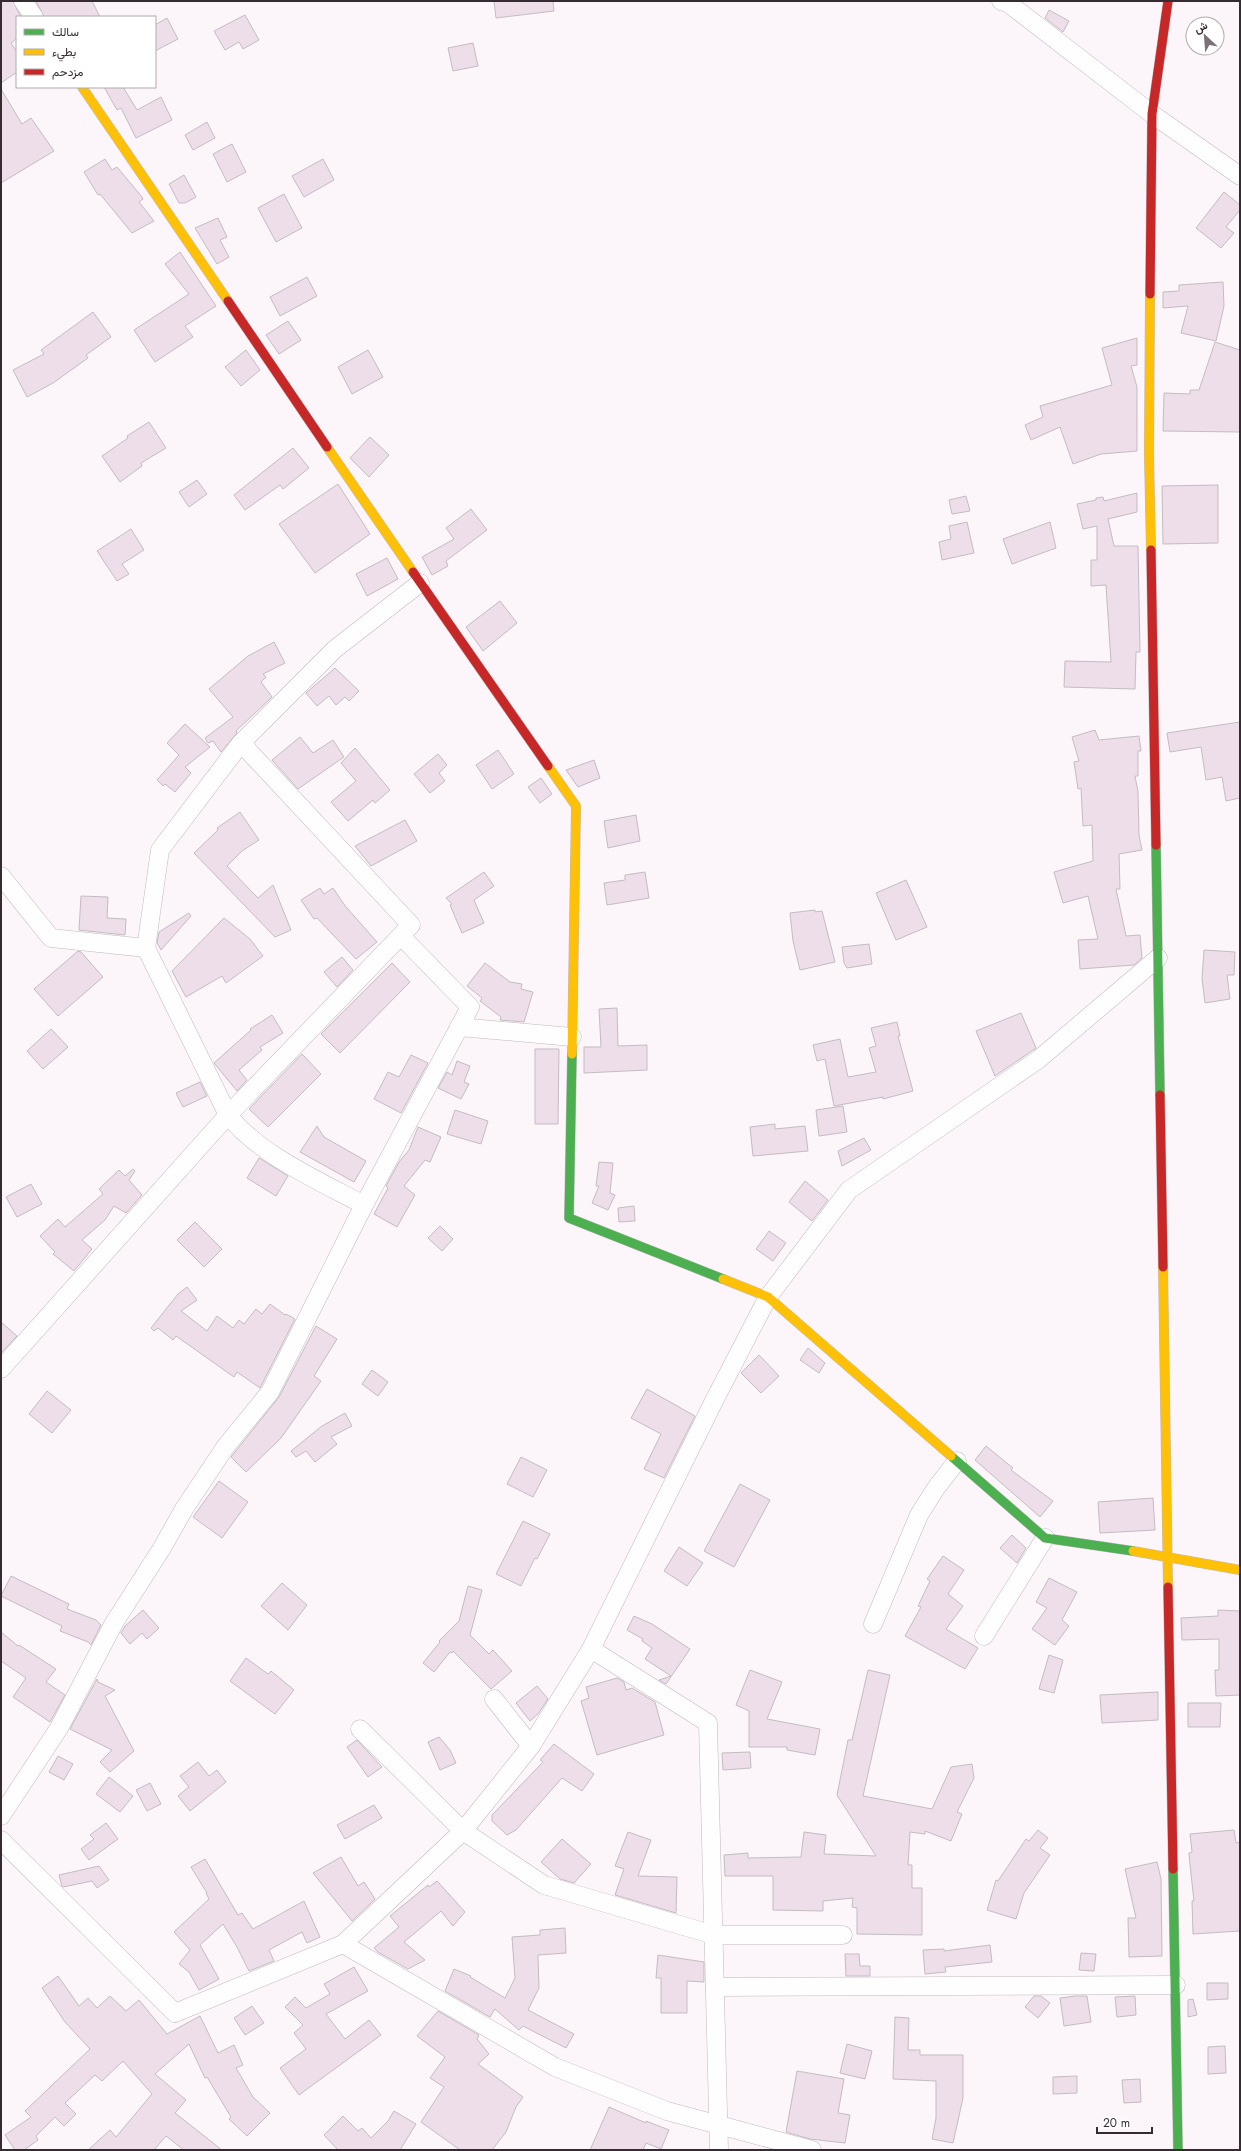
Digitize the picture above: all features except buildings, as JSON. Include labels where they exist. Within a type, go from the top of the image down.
[{"type":"street","points":[[23,1],[33,16]]},
{"type":"street","points":[[1002,1],[1008,3],[1152,114],[1240,176]]},
{"type":"street","points":[[1168,1],[1152,114],[1149,454],[1178,2150]]},
{"type":"street","points":[[83,88],[420,583],[576,806],[569,1218],[768,1297],[1045,1538],[1169,1556],[1240,1570]]},
{"type":"street","points":[[364,1205],[285,1163],[236,1126],[228,1115],[146,948],[160,850],[240,743],[335,649],[420,583]]},
{"type":"street","points":[[1,1369],[228,1115],[411,925],[240,743]]},
{"type":"street","points":[[1,876],[51,938],[146,948]]},
{"type":"street","points":[[1,1816],[59,1728],[114,1623],[162,1548],[184,1509],[226,1446],[270,1392],[364,1205],[470,1007],[401,936]]},
{"type":"street","points":[[3,1844],[175,2013],[343,1944],[463,1831],[531,1746],[591,1649],[711,1407],[768,1297],[849,1190],[1039,1059],[1158,958]]},
{"type":"street","points":[[459,1027],[572,1037]]},
{"type":"street","points":[[873,1624],[919,1515],[936,1488],[957,1461]]},
{"type":"street","points":[[984,1636],[1045,1538]]},
{"type":"street","points":[[591,1649],[708,1723],[720,2150]]},
{"type":"street","points":[[494,1699],[531,1746]]},
{"type":"street","points":[[360,1729],[463,1831],[544,1885],[714,1935],[843,1935]]},
{"type":"street","points":[[343,1944],[555,2067],[667,2111],[812,2150]]},
{"type":"street","points":[[715,1987],[1176,1985]]},
{"type":"traffic: fast","points":[[1156,845],[1160,1095]]},
{"type":"traffic: fast","points":[[572,1054],[569,1218],[723,1279]]},
{"type":"traffic: fast","points":[[951,1456],[1045,1538],[1133,1551]]},
{"type":"traffic: fast","points":[[1173,1869],[1178,2150]]},
{"type":"traffic: slow","points":[[83,88],[228,301]]},
{"type":"traffic: slow","points":[[1150,294],[1149,454],[1151,550]]},
{"type":"traffic: slow","points":[[327,447],[413,572]]},
{"type":"traffic: slow","points":[[548,766],[576,806],[572,1054]]},
{"type":"traffic: slow","points":[[1163,1267],[1168,1587]]},
{"type":"traffic: slow","points":[[723,1279],[768,1297],[951,1456]]},
{"type":"traffic: slow","points":[[1133,1551],[1240,1570]]},
{"type":"traffic: jam","points":[[1150,294],[1152,114],[1168,1]]},
{"type":"traffic: jam","points":[[228,301],[327,447]]},
{"type":"traffic: jam","points":[[1151,550],[1156,845]]},
{"type":"traffic: jam","points":[[413,572],[548,766]]},
{"type":"traffic: jam","points":[[1160,1095],[1163,1267]]},
{"type":"traffic: jam","points":[[1168,1587],[1173,1869]]}]
